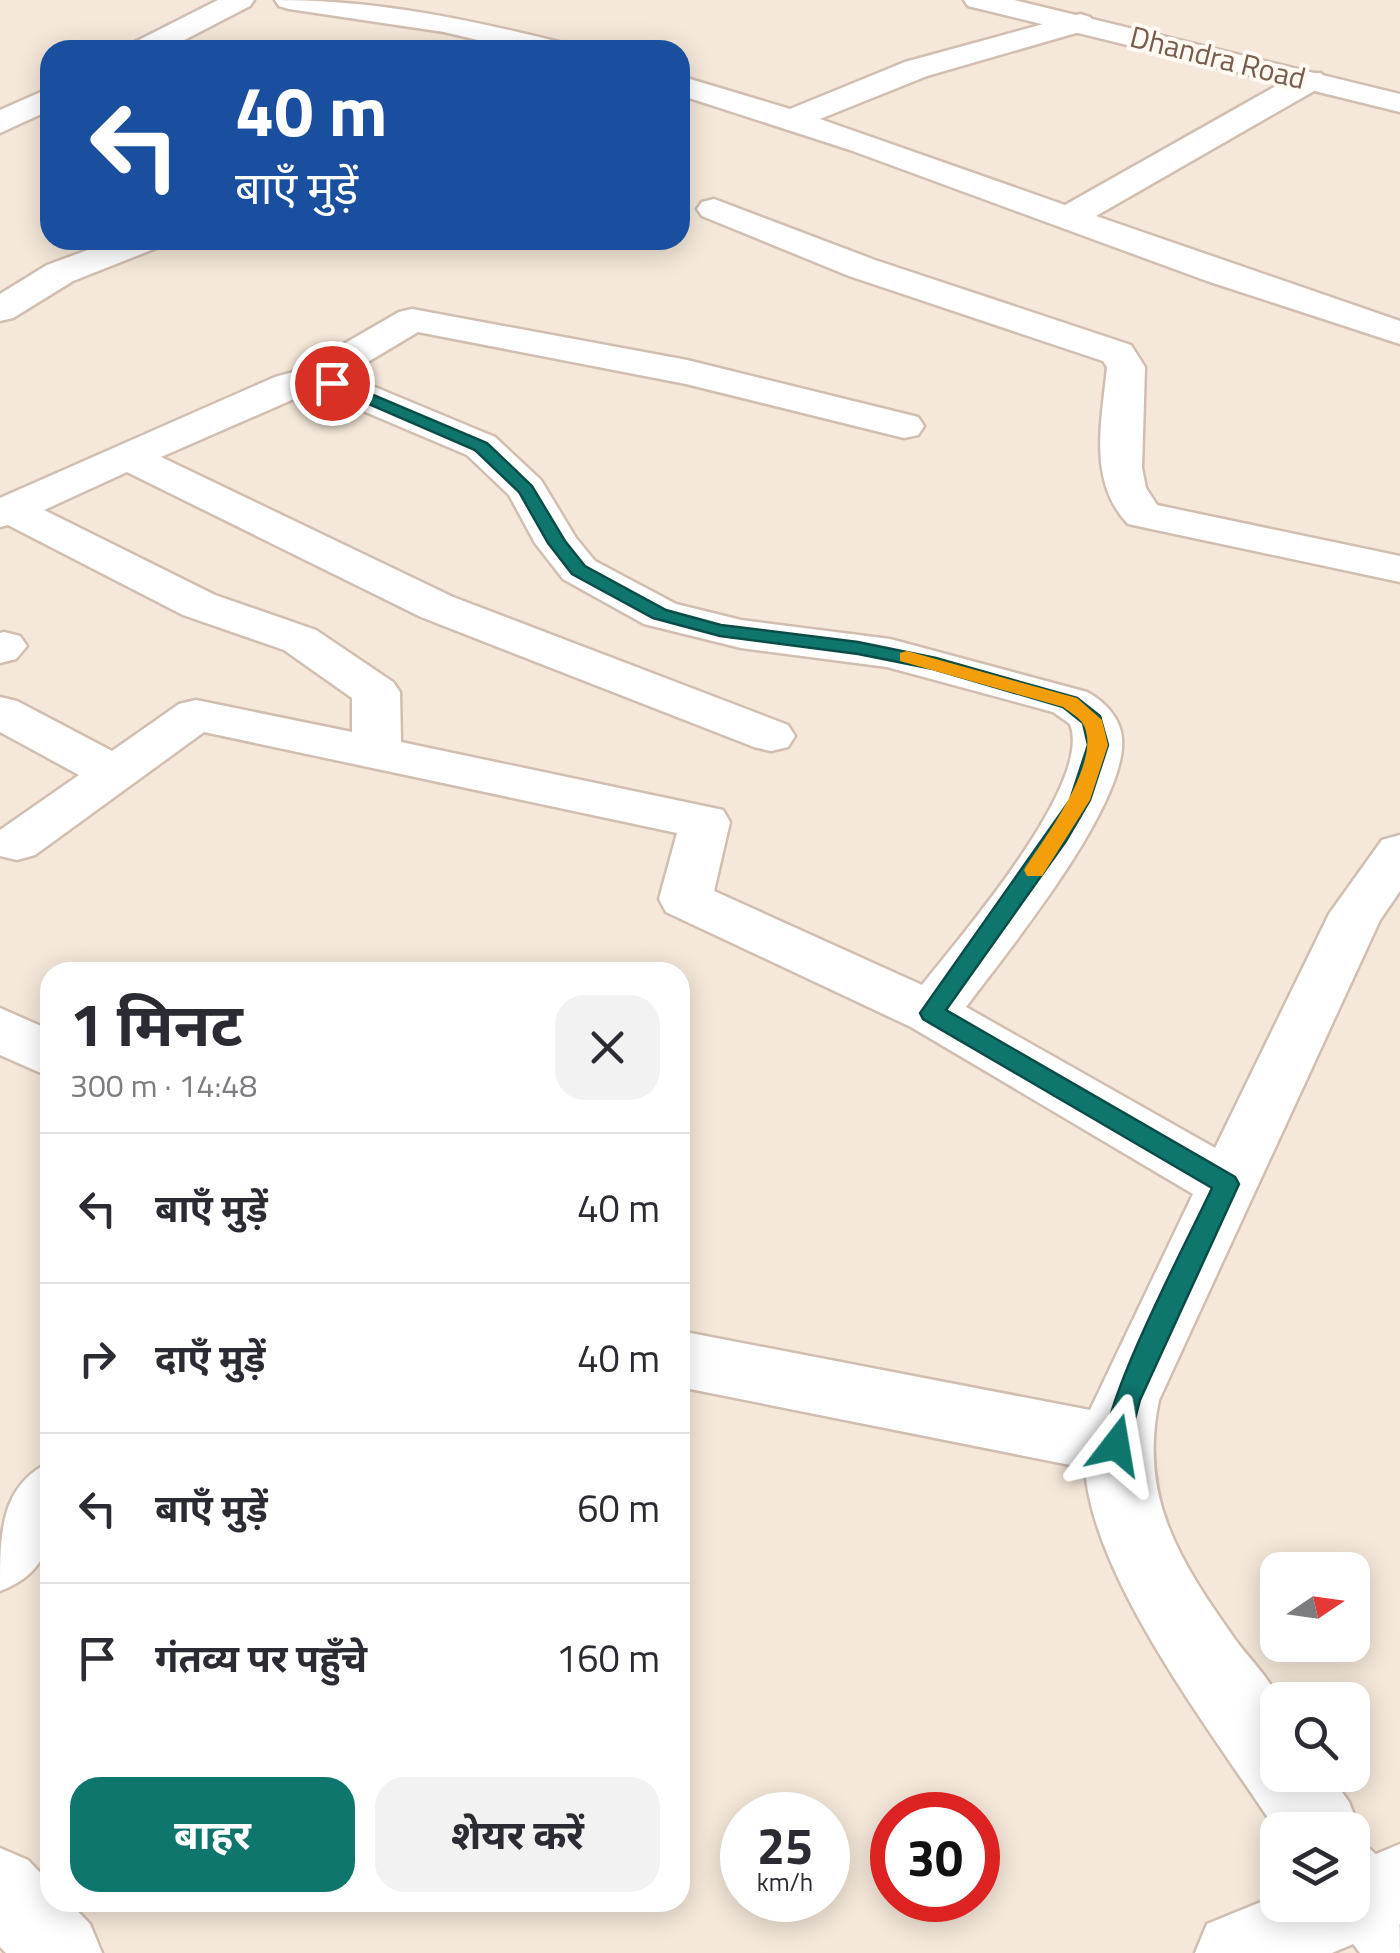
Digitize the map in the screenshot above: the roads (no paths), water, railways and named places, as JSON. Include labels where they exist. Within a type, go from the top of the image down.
[{"type":"street","points":[[162,40],[240,0]]},
{"type":"street","points":[[290,0],[444,22],[516,40]]},
{"type":"street","name":"Dhandra Road","points":[[978,0],[1400,102]]},
{"type":"street","points":[[792,119],[916,68],[1080,23]]},
{"type":"street","points":[[1068,218],[1310,80]]},
{"type":"street","points":[[690,88],[792,119],[1276,295],[1400,333]]},
{"type":"street","points":[[0,123],[40,102]]},
{"type":"street","points":[[714,208],[862,268],[1117,353],[1126,367],[1122,483],[1130,504],[1142,514],[1400,569]]},
{"type":"street","points":[[0,310],[60,274],[122,250]]},
{"type":"street","points":[[310,380],[412,320],[686,372],[904,426]]},
{"type":"street","points":[[5,512],[289,384],[310,380],[332,383],[481,446],[526,490],[578,570],[660,614],[727,632],[920,660],[1083,709],[1092,720],[1098,745],[1080,800],[932,1013]]},
{"type":"street","points":[[128,457],[437,607],[771,736]]},
{"type":"street","points":[[5,512],[199,606],[300,640],[376,692],[377,753]]},
{"type":"street","points":[[0,712],[114,773]]},
{"type":"street","points":[[16,843],[196,715],[705,822],[685,899],[932,1013],[1226,1184]]},
{"type":"street","points":[[1260,1737],[1144,1561],[1122,1500],[1116,1445],[1126,1400],[1226,1184],[1356,914],[1400,852]]},
{"type":"street","points":[[0,1028],[40,1050]]},
{"type":"street","points":[[690,1360],[1116,1445]]},
{"type":"street","points":[[0,1558],[40,1506]]},
{"type":"street","points":[[0,1888],[61,1953]]},
{"type":"street","points":[[1236,1953],[1380,1901]]}]
